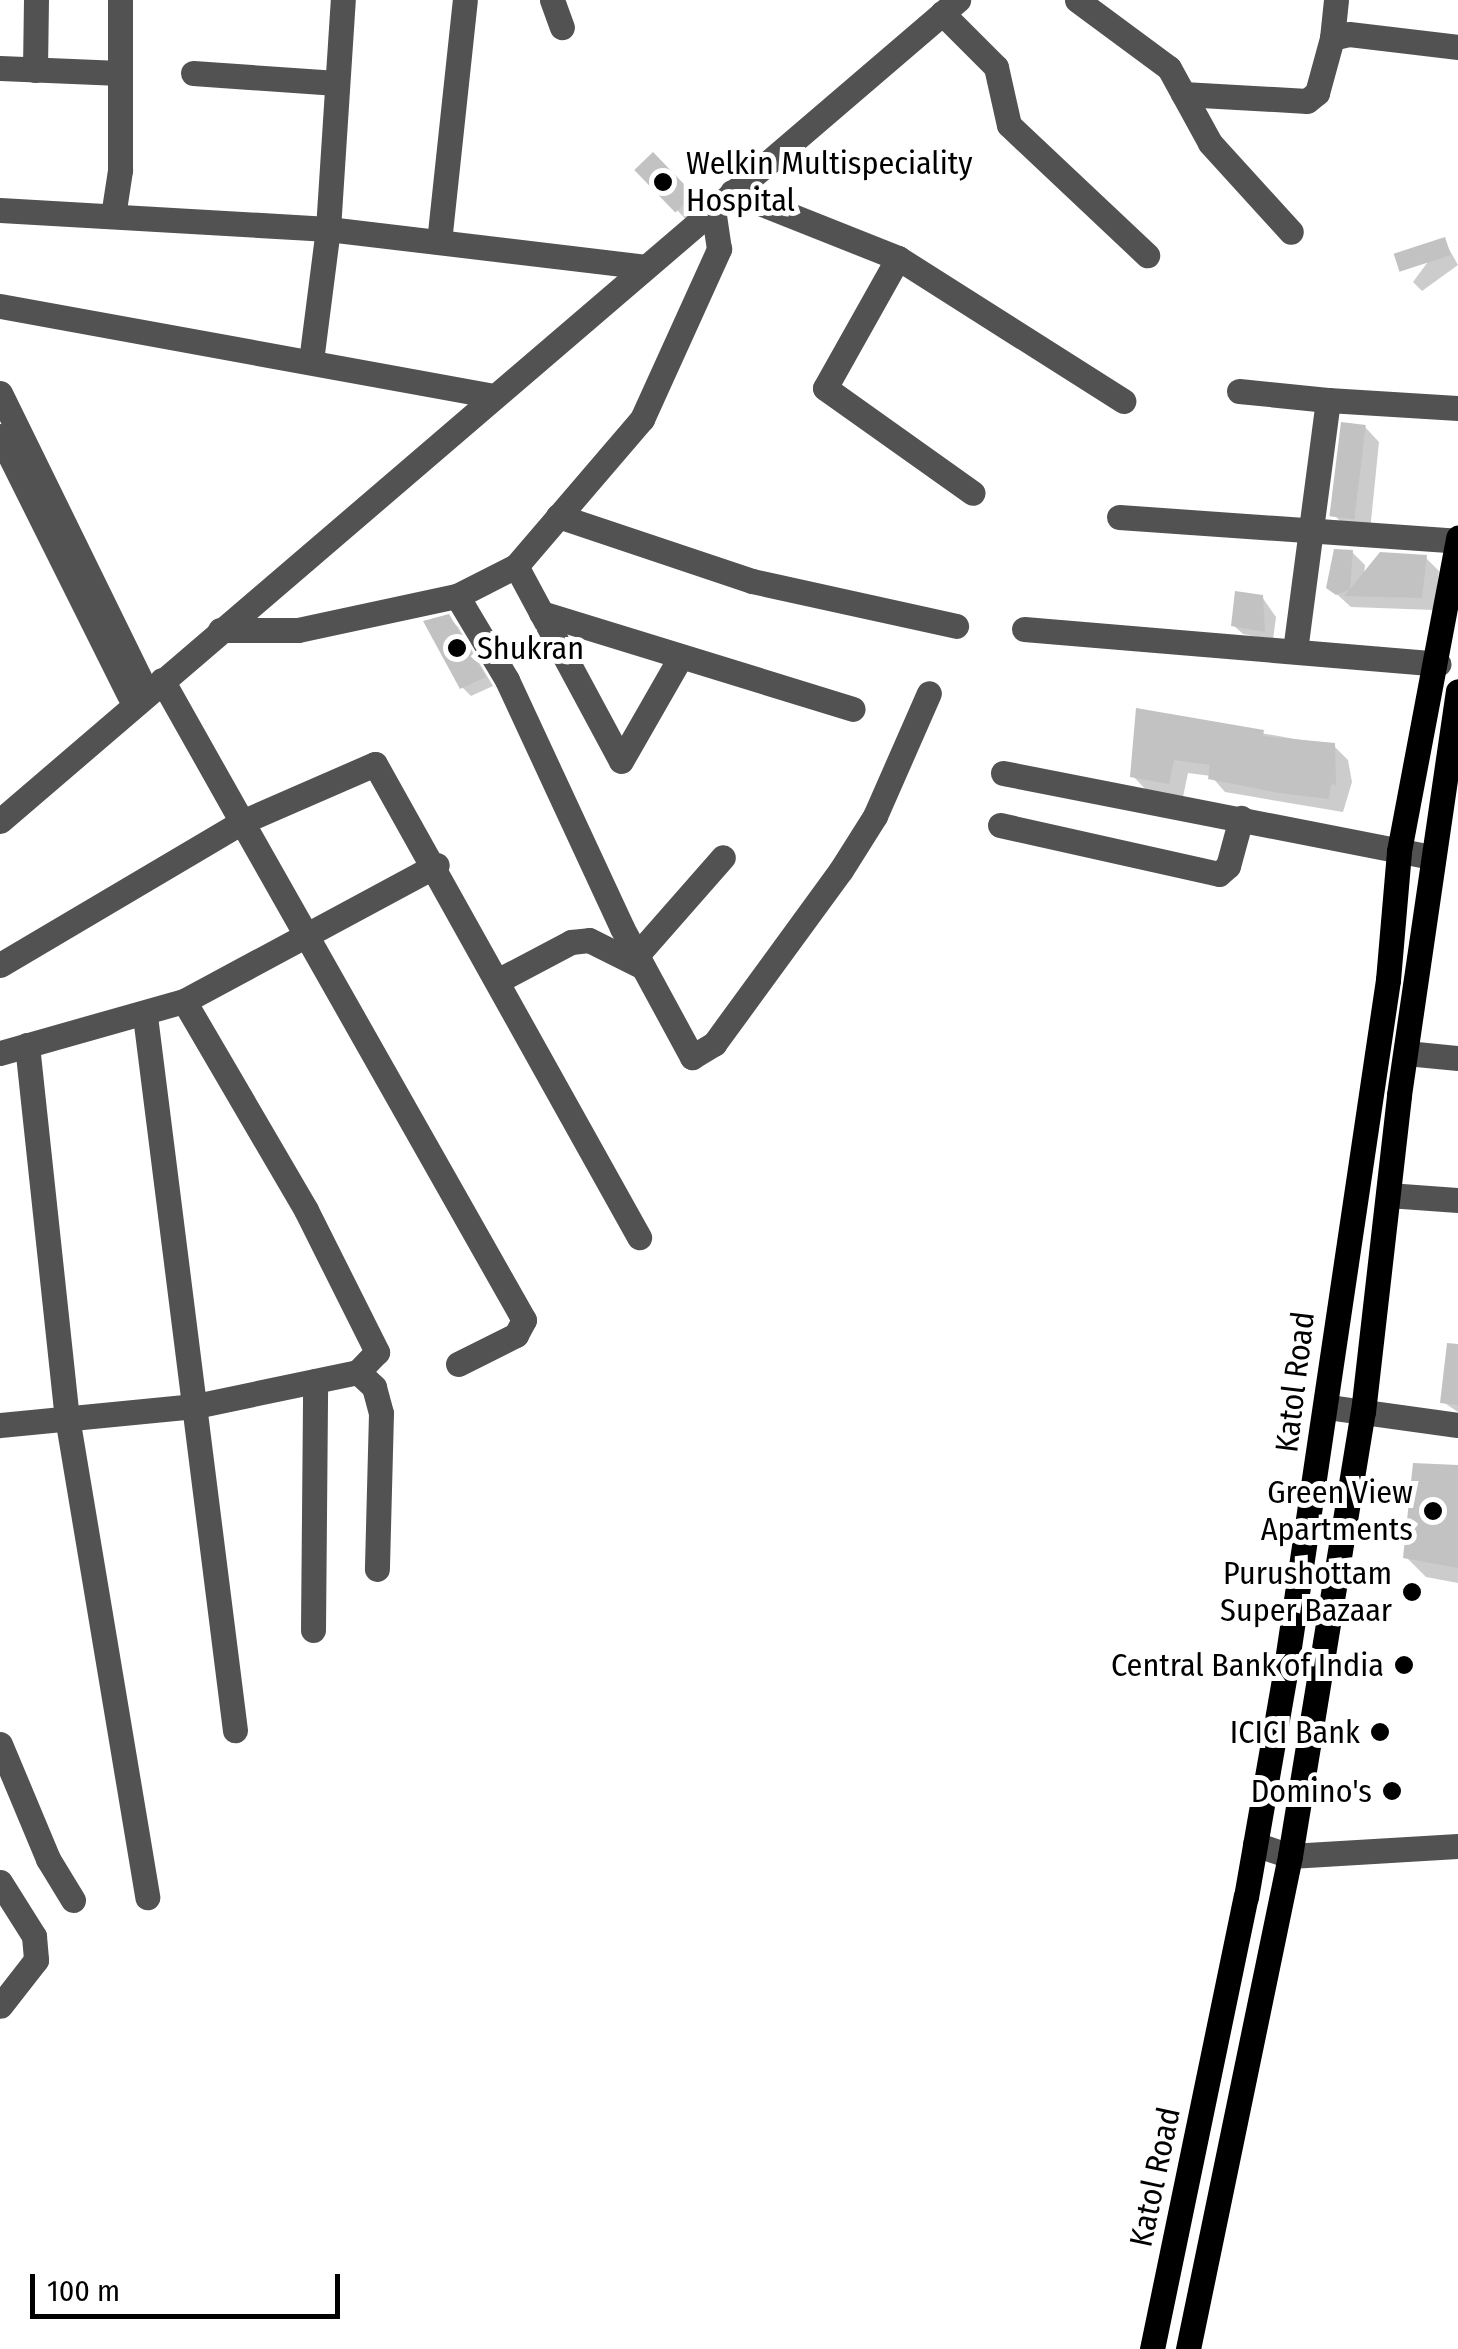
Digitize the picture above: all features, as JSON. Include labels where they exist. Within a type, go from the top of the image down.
[{"type":"main road","name":"Katol Road","points":[[1152,2349],[1255,1844],[1328,1407],[1337,1304],[1388,980],[1398,851],[1439,664],[1458,539]]},
{"type":"main road","name":"Katol Road","points":[[1188,2349],[1290,1856],[1363,1412],[1406,1053],[1433,857],[1453,756],[1458,691]]},
{"type":"street","points":[[35,70],[36,0]]},
{"type":"street","points":[[113,216],[120,0]]},
{"type":"street","points":[[311,361],[328,229],[343,0]]},
{"type":"street","points":[[439,242],[465,0]]},
{"type":"street","points":[[552,0],[562,27]]},
{"type":"street","points":[[1077,0],[1169,68],[1210,143],[1291,232]]},
{"type":"street","points":[[1183,94],[1307,100],[1316,93],[1332,38],[1336,0]]},
{"type":"street","points":[[0,821],[950,7],[996,67],[1009,126],[1146,255]]},
{"type":"street","points":[[1332,38],[1458,47]]},
{"type":"street","points":[[0,68],[120,73]]},
{"type":"street","points":[[193,73],[337,84]]},
{"type":"street","points":[[722,201],[898,258],[1122,401]]},
{"type":"street","points":[[220,630],[298,630],[457,596],[516,566],[642,419],[680,346],[720,249],[722,201]]},
{"type":"street","points":[[0,210],[328,229],[646,266]]},
{"type":"street","points":[[898,258],[825,388],[973,493]]},
{"type":"street","points":[[0,306],[494,396]]},
{"type":"street","points":[[1239,390],[1458,408]]},
{"type":"street","points":[[0,393],[147,692]]},
{"type":"street","points":[[1295,649],[1328,400]]},
{"type":"street","points":[[0,436],[147,692],[242,822],[524,1320],[516,1335],[458,1364]]},
{"type":"street","points":[[558,516],[752,581],[956,626]]},
{"type":"street","points":[[1119,517],[1311,526],[1458,539]]},
{"type":"street","points":[[516,566],[621,761],[680,658]]},
{"type":"street","points":[[457,596],[507,680],[640,961],[692,1057],[714,1044],[875,816],[929,693]]},
{"type":"street","points":[[541,613],[853,710]]},
{"type":"street","points":[[1024,629],[1439,664]]},
{"type":"street","points":[[0,965],[242,822],[375,764],[436,865],[638,1237]]},
{"type":"street","points":[[1003,773],[1433,857]]},
{"type":"street","points":[[1000,825],[1219,874],[1228,866],[1241,818]]},
{"type":"street","points":[[640,961],[723,858]]},
{"type":"street","points":[[0,1052],[146,1016],[184,1000],[436,865]]},
{"type":"street","points":[[499,980],[571,942],[589,940],[640,961]]},
{"type":"street","points":[[0,1425],[195,1406],[358,1372],[373,1363],[374,1342],[184,1000]]},
{"type":"street","points":[[146,1016],[236,1730]]},
{"type":"street","points":[[27,1046],[67,1417],[146,1897]]},
{"type":"street","points":[[1406,1053],[1458,1058]]},
{"type":"street","points":[[1388,1195],[1458,1200]]},
{"type":"street","points":[[358,1372],[374,1386],[381,1412],[377,1568]]},
{"type":"street","points":[[312,1630],[315,1381]]},
{"type":"street","points":[[1328,1407],[1458,1425]]},
{"type":"street","points":[[0,1744],[48,1860],[74,1900]]},
{"type":"street","points":[[1255,1844],[1290,1856],[1458,1846]]},
{"type":"street","points":[[0,1882],[10,1912],[34,1936],[36,1960],[0,2006]]},
{"type":"building","points":[[653,152],[694,194],[675,213],[634,170]]},
{"type":"building","points":[[1445,237],[1451,255],[1400,272],[1394,254]]},
{"type":"building","points":[[1341,422],[1366,425],[1354,519],[1329,516]]},
{"type":"building","points":[[1334,549],[1353,550],[1350,589],[1380,552],[1427,555],[1422,598],[1344,596],[1349,590],[1336,595],[1326,588]]},
{"type":"building","points":[[1235,591],[1263,595],[1265,632],[1231,626]]},
{"type":"building","name":"Shukran","points":[[449,614],[486,677],[460,689],[423,621]]},
{"type":"building","points":[[1136,708],[1264,730],[1263,736],[1335,743],[1336,785],[1331,784],[1329,799],[1279,793],[1208,779],[1210,765],[1174,760],[1169,784],[1130,777]]},
{"type":"building","points":[[1447,1343],[1458,1344],[1458,1405],[1440,1403]]},
{"type":"building","name":"Green View Apartments","points":[[1413,1463],[1458,1465],[1458,1568],[1403,1558]]},
{"type":"place","name":"Welkin Multispeciality Hospital","points":[[663,182]]},
{"type":"place","name":"Shukran","points":[[457,648]]},
{"type":"place","name":"Green View Apartments","points":[[1433,1511]]},
{"type":"place","name":"Purushottam Super Bazaar","points":[[1412,1592]]},
{"type":"place","name":"Central Bank of India","points":[[1404,1665]]},
{"type":"place","name":"ICICI Bank","points":[[1380,1732]]},
{"type":"place","name":"Domino's","points":[[1392,1791]]}]
